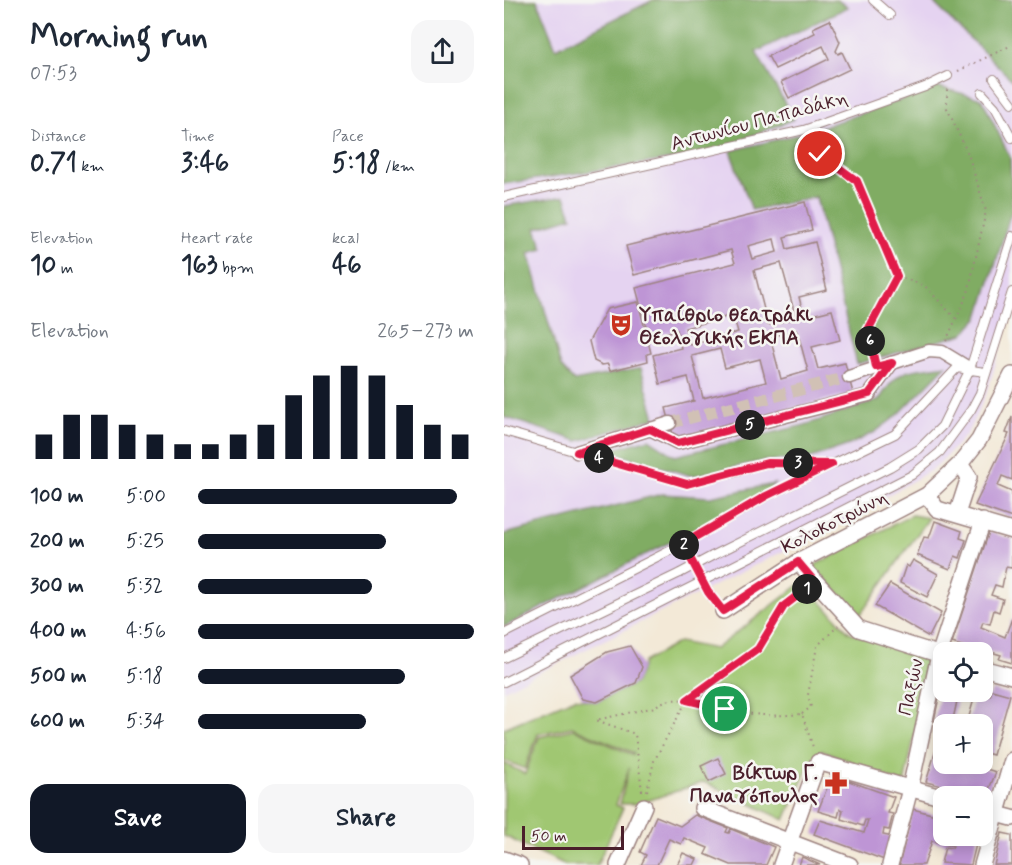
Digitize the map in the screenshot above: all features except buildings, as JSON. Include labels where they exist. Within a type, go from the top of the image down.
[{"type":"street","points":[[849,378],[929,351],[942,352],[970,369]]},
{"type":"street","points":[[650,429],[678,443],[869,394],[892,363]]},
{"type":"street","name":"Κολοκοτρώνη","points":[[723,611],[798,562],[927,495],[960,464],[987,428],[1012,375]]},
{"type":"street","points":[[577,452],[670,423]]},
{"type":"street","points":[[957,514],[969,477],[960,464]]},
{"type":"street","points":[[927,495],[938,509],[1012,531]]},
{"type":"street","name":"Παξών","points":[[945,642],[983,521]]},
{"type":"street","points":[[798,562],[847,618],[860,629],[933,652]]},
{"type":"street","points":[[993,671],[1012,676]]},
{"type":"street","name":"Παξών","points":[[890,865],[933,690]]},
{"type":"street","points":[[993,805],[1012,760]]},
{"type":"street","points":[[781,865],[818,762],[933,795]]},
{"type":"street","points":[[618,865],[644,806]]},
{"type":"street","points":[[702,808],[850,865]]},
{"type":"street","points":[[993,813],[1012,818]]},
{"type":"street","points":[[982,865],[985,846]]},
{"type":"street","points":[[504,859],[520,865]]},
{"type":"lane","points":[[873,0],[890,15]]},
{"type":"lane","name":"Αντωνίου Παπαδάκη","points":[[504,197],[707,154],[816,126],[925,87],[948,76]]},
{"type":"lane","points":[[994,79],[1012,103]]},
{"type":"lane","points":[[982,93],[995,107],[1012,138]]},
{"type":"lane","points":[[504,658],[680,573],[890,467],[919,449],[942,426],[970,369],[1012,236]]},
{"type":"lane","points":[[504,682],[912,475],[940,452],[961,426],[980,393],[1012,292]]},
{"type":"lane","points":[[504,634],[683,544],[766,496],[895,434],[957,368],[985,372]]},
{"type":"lane","points":[[504,431],[687,484],[767,463],[832,464]]},
{"type":"lane","points":[[683,544],[708,592],[723,611]]},
{"type":"path","points":[[942,352],[968,293],[986,211],[968,154],[947,108],[948,76],[1012,45]]},
{"type":"path","points":[[816,126],[820,154],[857,181],[897,276],[925,286],[956,318]]},
{"type":"path","points":[[876,367],[868,330],[897,276]]},
{"type":"path","points":[[644,806],[654,761],[687,700],[758,649],[784,606],[815,582]]},
{"type":"path","points":[[644,806],[635,734],[596,720],[655,707],[659,702],[687,700],[766,715],[802,714],[811,707],[808,695],[818,646],[847,618]]},
{"type":"path","points":[[802,714],[818,762]]},
{"type":"shaded area","points":[[504,0],[1012,0],[1012,311],[986,395],[967,434],[935,468],[842,522],[504,690]]},
{"type":"green space","points":[[504,0],[537,0],[556,48],[653,0],[837,0],[848,7],[756,52],[794,119],[707,154],[504,184]]},
{"type":"green space","points":[[931,0],[1012,0],[1012,80],[938,7]]},
{"type":"green space","points":[[939,87],[982,99],[1010,157],[1012,209],[979,317],[963,334],[857,364],[816,197],[752,210],[730,151],[804,133]]},
{"type":"green space","points":[[565,196],[572,217],[536,228],[543,249],[529,253],[561,367],[574,381],[641,368],[655,418],[578,441],[504,417],[504,206]]},
{"type":"green space","points":[[947,365],[898,415],[875,432],[849,445],[808,459],[763,461],[692,476],[607,451],[649,439],[675,456],[805,425],[879,400],[893,381],[907,372]]},
{"type":"green space","points":[[774,484],[766,493],[504,627],[504,534],[662,494],[710,497]]},
{"type":"green space","points":[[912,515],[929,518],[860,615],[813,566]]},
{"type":"green space","points":[[803,582],[849,632],[931,660],[904,784],[822,750],[810,763],[785,820],[704,782],[638,804],[620,804],[629,768],[616,805],[623,808],[597,865],[566,865],[504,836],[504,763],[525,774],[539,737],[574,729],[633,755],[634,753],[572,727],[538,734],[525,769],[504,760],[504,728],[575,698],[597,702],[636,683],[644,662],[679,642],[715,649]]},
{"type":"tunnel","points":[[670,423],[849,377]]},
{"type":"place","name":"Υπαίθριο θεατράκι Θεολογικής ΕΚΠΑ","points":[[621,325]]},
{"type":"place","name":"Βίκτωρ Γ. Παναγόπουλος","points":[[836,783]]},
{"type":"route","points":[[725,709],[687,700],[758,649],[784,606],[815,582],[798,562],[761,584],[723,611],[715,604],[683,544],[766,496],[832,464],[767,463],[687,484],[577,452],[650,429],[678,443],[869,394],[892,363],[876,367],[868,330],[897,276],[857,181],[820,154]]}]
